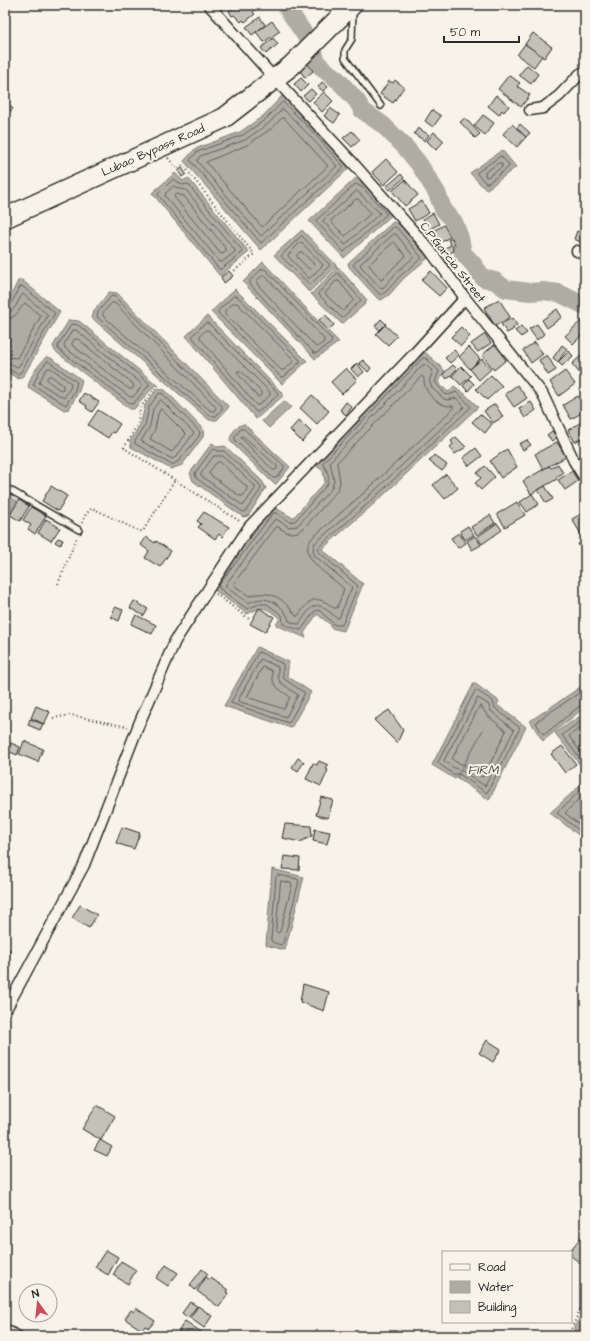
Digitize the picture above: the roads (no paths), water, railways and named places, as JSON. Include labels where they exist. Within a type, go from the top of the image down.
[{"type":"highway","name":"Lubao Bypass Road","points":[[5,218],[224,118],[291,66],[353,5]]},
{"type":"street","name":"C.P.Garcia Street","points":[[209,5],[429,248],[465,298],[542,393],[574,461],[585,479]]},
{"type":"street","points":[[530,110],[543,108],[559,96],[580,74],[585,72]]},
{"type":"street","points":[[5,1011],[84,865],[137,728],[175,641],[209,588],[249,527],[465,298]]},
{"type":"street","points":[[5,1330],[17,1336]]},
{"type":"lane","points":[[353,5],[352,39],[345,50],[345,58],[381,106]]},
{"type":"lane","points":[[5,487],[79,530]]},
{"type":"water","points":[[283,95],[350,167],[261,250],[184,161],[195,149],[240,132],[263,116]]},
{"type":"water","points":[[502,150],[516,167],[486,190],[470,173]]},
{"type":"water","points":[[175,173],[183,181],[188,178],[249,252],[220,276],[152,193]]},
{"type":"water","points":[[356,178],[366,185],[394,213],[344,258],[309,221]]},
{"type":"water","points":[[393,222],[399,224],[428,258],[404,278],[389,295],[381,300],[377,298],[349,267],[348,263]]},
{"type":"water","points":[[302,230],[337,266],[309,292],[274,255]]},
{"type":"water","points":[[263,262],[339,342],[315,359],[243,282]]},
{"type":"water","points":[[338,267],[367,300],[364,305],[342,324],[311,294]]},
{"type":"water","points":[[22,280],[60,312],[24,375],[19,379],[5,371],[5,307],[18,281]]},
{"type":"water","points":[[235,289],[307,361],[282,384],[211,312]]},
{"type":"water","points":[[109,292],[117,293],[229,407],[217,420],[209,420],[92,318],[94,311]]},
{"type":"water","points":[[207,316],[284,395],[256,419],[186,336]]},
{"type":"water","points":[[69,320],[79,321],[156,384],[134,409],[130,409],[55,351],[53,346]]},
{"type":"water","points":[[424,351],[445,371],[438,382],[448,392],[454,386],[465,394],[478,407],[376,502],[322,549],[363,584],[344,631],[331,628],[331,625],[317,614],[304,633],[306,638],[276,625],[280,618],[264,608],[247,614],[212,588],[274,507],[293,518],[325,482],[323,471],[315,465]]},
{"type":"water","points":[[46,357],[51,358],[82,380],[79,391],[69,409],[64,410],[28,387],[32,375]]},
{"type":"water","points":[[158,388],[165,390],[204,430],[203,437],[182,465],[171,469],[131,447],[130,441],[141,423],[145,405]]},
{"type":"water","points":[[284,401],[291,407],[269,428],[262,421]]},
{"type":"water","points":[[244,424],[290,467],[276,484],[273,483],[230,441],[234,430]]},
{"type":"water","points":[[212,443],[218,447],[225,446],[262,481],[266,488],[248,516],[243,517],[193,481],[190,473]]},
{"type":"water","points":[[5,494],[17,501],[10,513],[5,509]]},
{"type":"water","points":[[257,647],[289,662],[287,676],[311,692],[291,728],[224,706]]},
{"type":"water","name":"FIRM","points":[[474,683],[499,701],[497,705],[526,727],[489,800],[457,778],[483,730],[455,779],[432,765]]},
{"type":"water","points":[[585,684],[585,707],[543,741],[530,721]]},
{"type":"water","points":[[585,713],[585,771],[555,733]]},
{"type":"water","points":[[585,781],[585,833],[581,837],[550,813]]},
{"type":"water","points":[[272,869],[304,877],[285,950],[266,945]]},
{"type":"water","points":[[585,1308],[585,1336],[580,1336],[576,1334],[575,1326]]},
{"type":"waterway","points":[[285,5],[305,35],[314,52],[317,63],[338,80],[357,101],[362,110],[383,125],[406,148],[419,164],[437,193],[443,209],[454,222],[460,238],[463,253],[483,278],[495,281],[506,289],[559,293],[585,306]]}]
